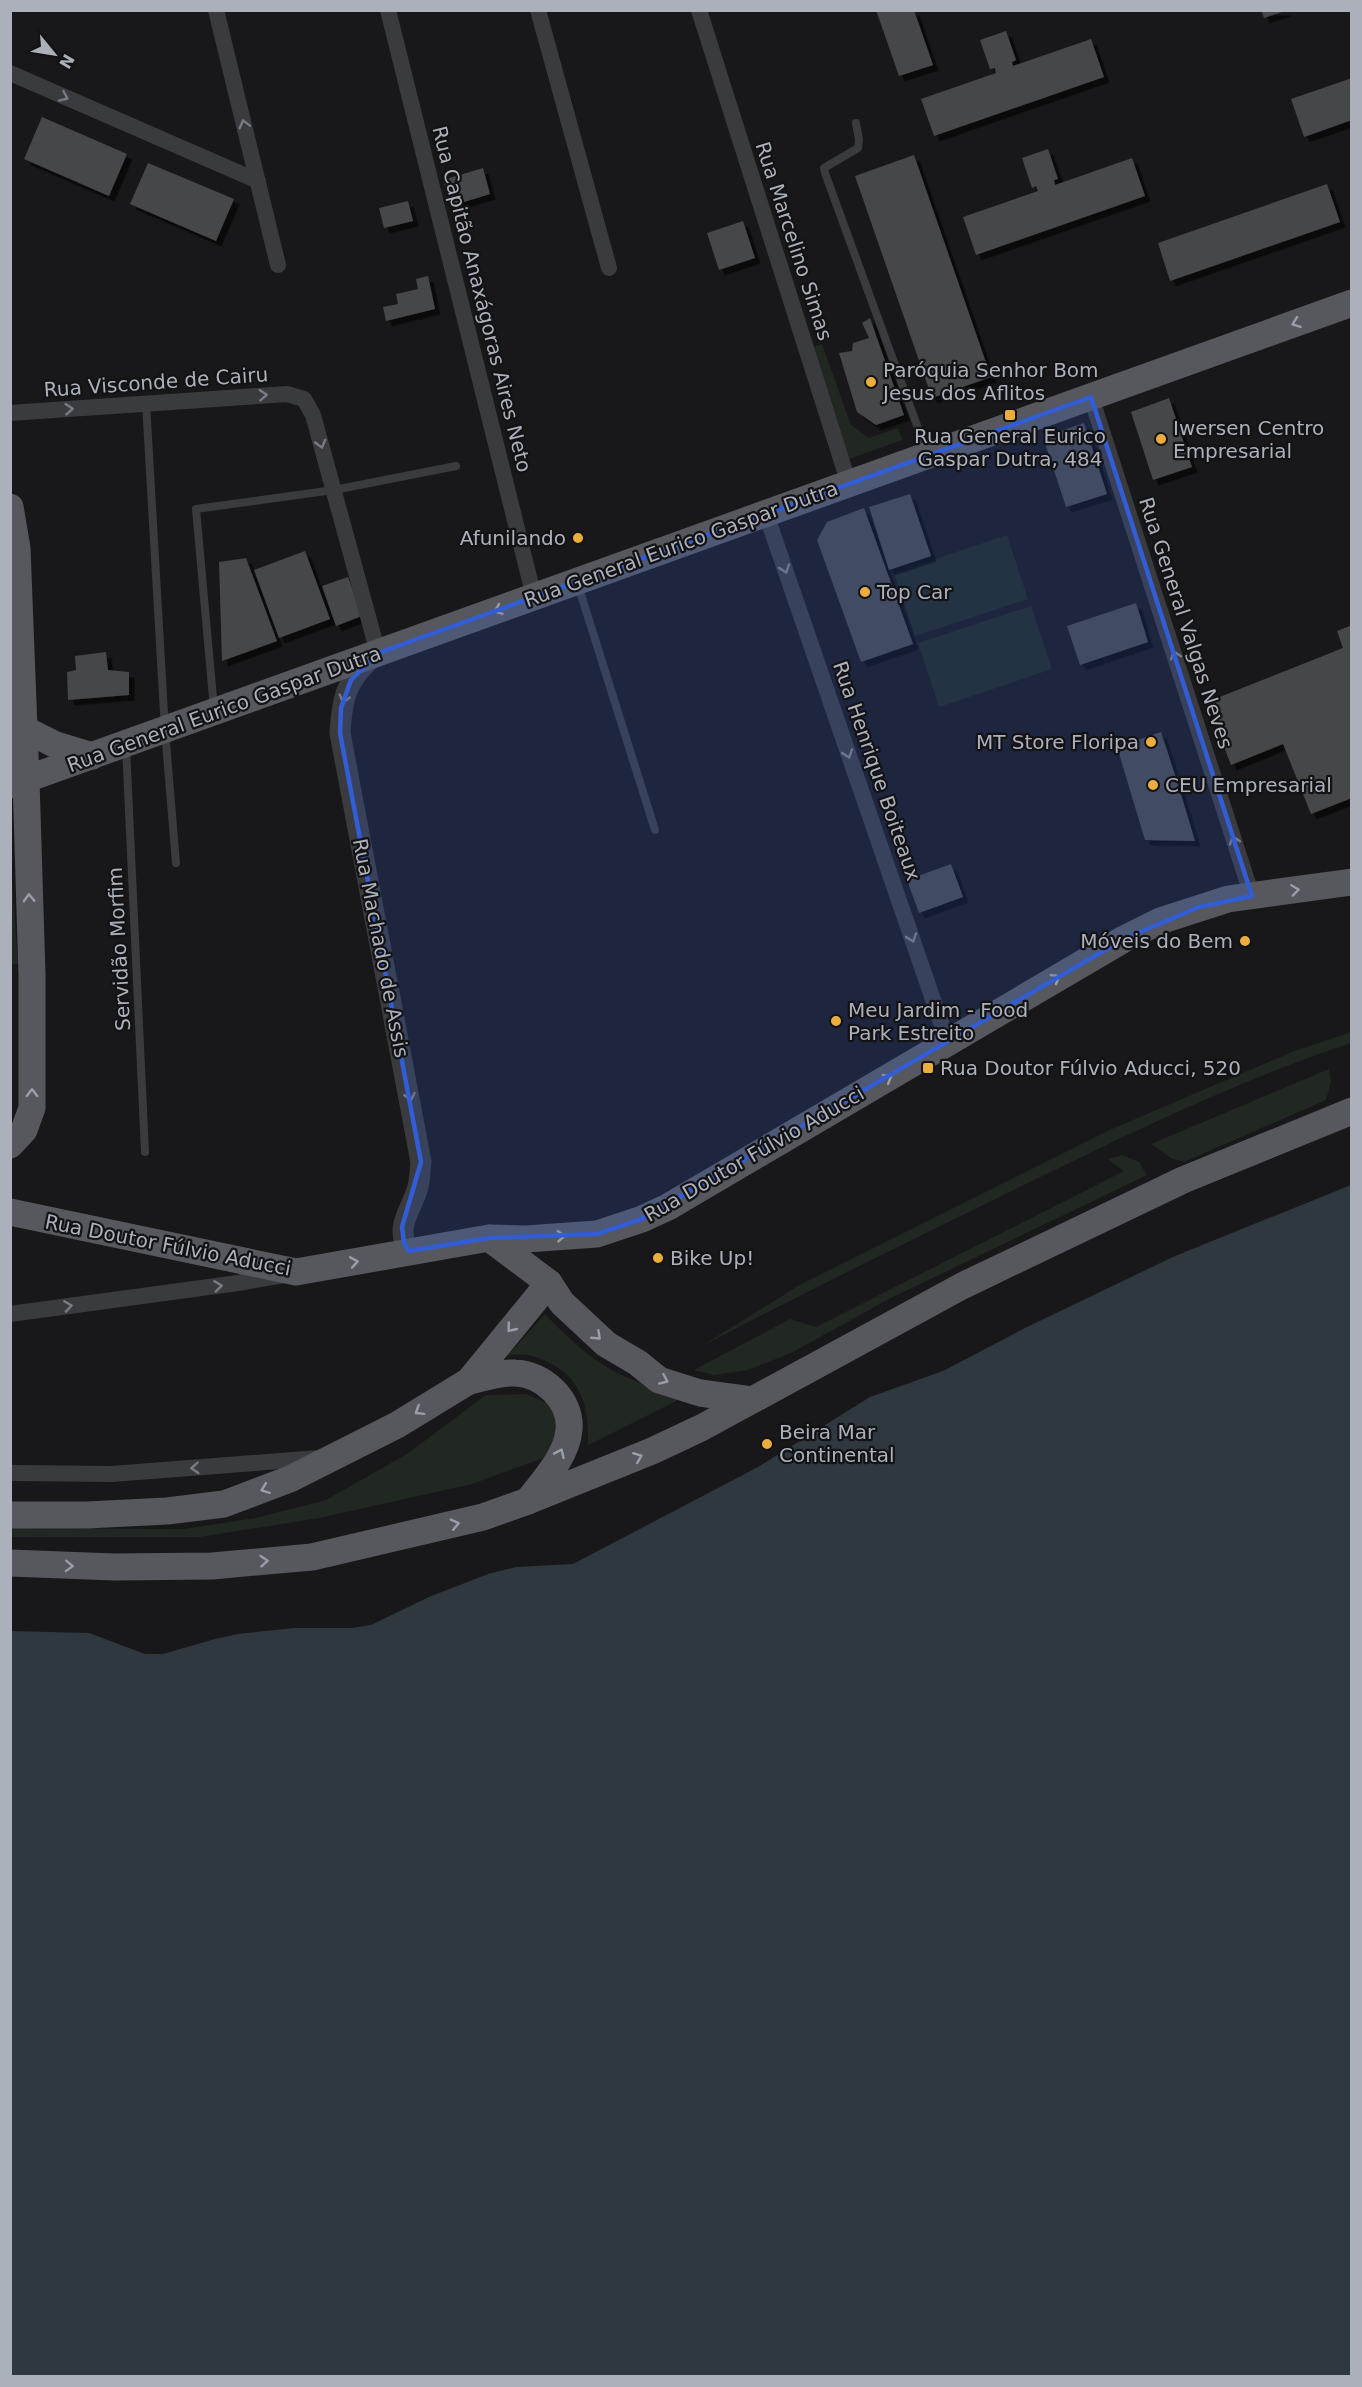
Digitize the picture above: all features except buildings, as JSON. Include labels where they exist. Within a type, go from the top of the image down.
[{"type":"main road","name":"Rua General Eurico Gaspar Dutra","points":[[18,777],[126,744],[1352,303]]},
{"type":"main road","points":[[10,507],[17,548],[16,671],[24,729],[18,777],[32,975],[32,1108],[24,1131],[10,1145]]},
{"type":"main road","points":[[24,729],[56,745],[92,756]]},
{"type":"main road","name":"Rua Doutor Fúlvio Aducci","points":[[10,1212],[296,1272],[489,1238],[526,1239],[597,1234],[642,1219],[668,1207],[1124,939],[1160,921],[1199,907],[1252,896],[1352,882]]},
{"type":"main road","points":[[10,1563],[114,1567],[201,1566],[312,1557],[483,1517],[652,1451],[701,1428],[962,1286],[1183,1180],[1352,1111]]},
{"type":"main road","points":[[489,1238],[549,1283],[562,1303],[606,1344],[659,1380],[700,1393],[752,1400]]},
{"type":"main road","points":[[10,1515],[87,1515],[167,1511],[224,1504],[290,1479],[397,1425],[469,1381],[549,1283]]},
{"type":"main road","points":[[469,1381],[515,1373],[542,1381],[560,1396],[569,1430],[560,1456],[528,1501]]},
{"type":"street","points":[[216,10],[278,265]]},
{"type":"street","name":"Rua Capitão Anaxágoras Aires Neto","points":[[388,10],[534,597]]},
{"type":"street","points":[[538,10],[609,268]]},
{"type":"street","name":"Rua Marcelino Simas","points":[[699,10],[849,484]]},
{"type":"street","points":[[10,73],[258,181]]},
{"type":"street","name":"Rua Visconde de Cairu","points":[[10,413],[287,394],[304,399],[313,415],[334,490]]},
{"type":"street","name":"Rua General Valgas Neves","points":[[1091,397],[1252,896]]},
{"type":"street","points":[[334,490],[378,653]]},
{"type":"street","name":"Rua Henrique Boiteaux","points":[[766,514],[948,1043]]},
{"type":"street","name":"Rua Machado de Assis","points":[[378,653],[358,670],[351,681],[341,708],[340,733],[421,1162],[417,1187],[402,1227],[402,1235],[409,1251]]},
{"type":"street","points":[[10,1314],[238,1283],[296,1272]]},
{"type":"street","points":[[10,1473],[112,1474],[337,1457]]},
{"type":"lane","points":[[856,123],[858,148],[824,168],[922,439],[917,460]]},
{"type":"lane","points":[[146,403],[165,730],[176,862]]},
{"type":"lane","points":[[214,712],[196,509],[334,490],[456,466]]},
{"type":"lane","points":[[577,582],[656,830]]},
{"type":"lane","name":"Servidão Morfim","points":[[126,744],[145,1152]]},
{"type":"highlighted area","points":[[1091,397],[1252,896],[1199,907],[1124,939],[642,1219],[597,1234],[489,1238],[409,1251],[404,1243],[402,1227],[421,1162],[340,733],[341,708],[351,680],[378,653]]},
{"type":"shaded area","points":[[822,344],[851,425],[869,438],[898,428],[902,440],[849,459],[811,348]]},
{"type":"shaded area","points":[[1007,535],[1028,599],[915,636],[894,573]]},
{"type":"shaded area","points":[[1031,606],[1052,669],[939,707],[918,643]]},
{"type":"shaded area","points":[[10,852],[18,964],[10,964]]},
{"type":"shaded area","points":[[1351,1032],[1351,1043],[1268,1073],[1146,1126],[903,1244],[700,1347],[798,1286],[1112,1129],[1292,1052]]},
{"type":"shaded area","points":[[1329,1069],[1331,1082],[1326,1100],[1184,1162],[1171,1158],[1151,1144]]},
{"type":"shaded area","points":[[1122,1155],[1139,1162],[1147,1175],[889,1299],[791,1353],[748,1370],[714,1375],[694,1370],[790,1319],[816,1327],[1124,1171],[1108,1159]]},
{"type":"shaded area","points":[[1351,1185],[1351,2376],[11,2376],[11,1631],[89,1633],[145,1654],[163,1654],[238,1634],[294,1628],[352,1628],[371,1625],[429,1597],[488,1574],[516,1567],[573,1564],[758,1467],[870,1397],[943,1371],[1025,1328],[1175,1256]]},
{"type":"shaded area","points":[[545,1314],[573,1342],[604,1366],[635,1381],[686,1396],[588,1445],[587,1419],[582,1396],[569,1377],[560,1369],[538,1358],[523,1354],[507,1356]]},
{"type":"shaded area","points":[[526,1394],[557,1407],[563,1428],[554,1454],[472,1484],[319,1518],[200,1537],[11,1537],[11,1528],[184,1529],[255,1518],[326,1500],[407,1454],[486,1395]]},
{"type":"place","name":"Paróquia Senhor Bom Jesus dos Aflitos","points":[[871,382]]},
{"type":"place","name":"Rua General Eurico Gaspar Dutra, 484","points":[[1010,415]]},
{"type":"place","name":"Iwersen Centro Empresarial","points":[[1161,439]]},
{"type":"place","name":"Afunilando","points":[[578,538]]},
{"type":"place","name":"Top Car","points":[[865,592]]},
{"type":"place","name":"MT Store Floripa","points":[[1151,742]]},
{"type":"place","name":"CEU Empresarial","points":[[1153,785]]},
{"type":"place","name":"Móveis do Bem","points":[[1245,941]]},
{"type":"place","name":"Meu Jardim - Food Park Estreito","points":[[836,1021]]},
{"type":"place","name":"Rua Doutor Fúlvio Aducci, 520","points":[[928,1068]]},
{"type":"place","name":"Bike Up!","points":[[658,1258]]},
{"type":"place","name":"Beira Mar Continental","points":[[767,1444]]}]
